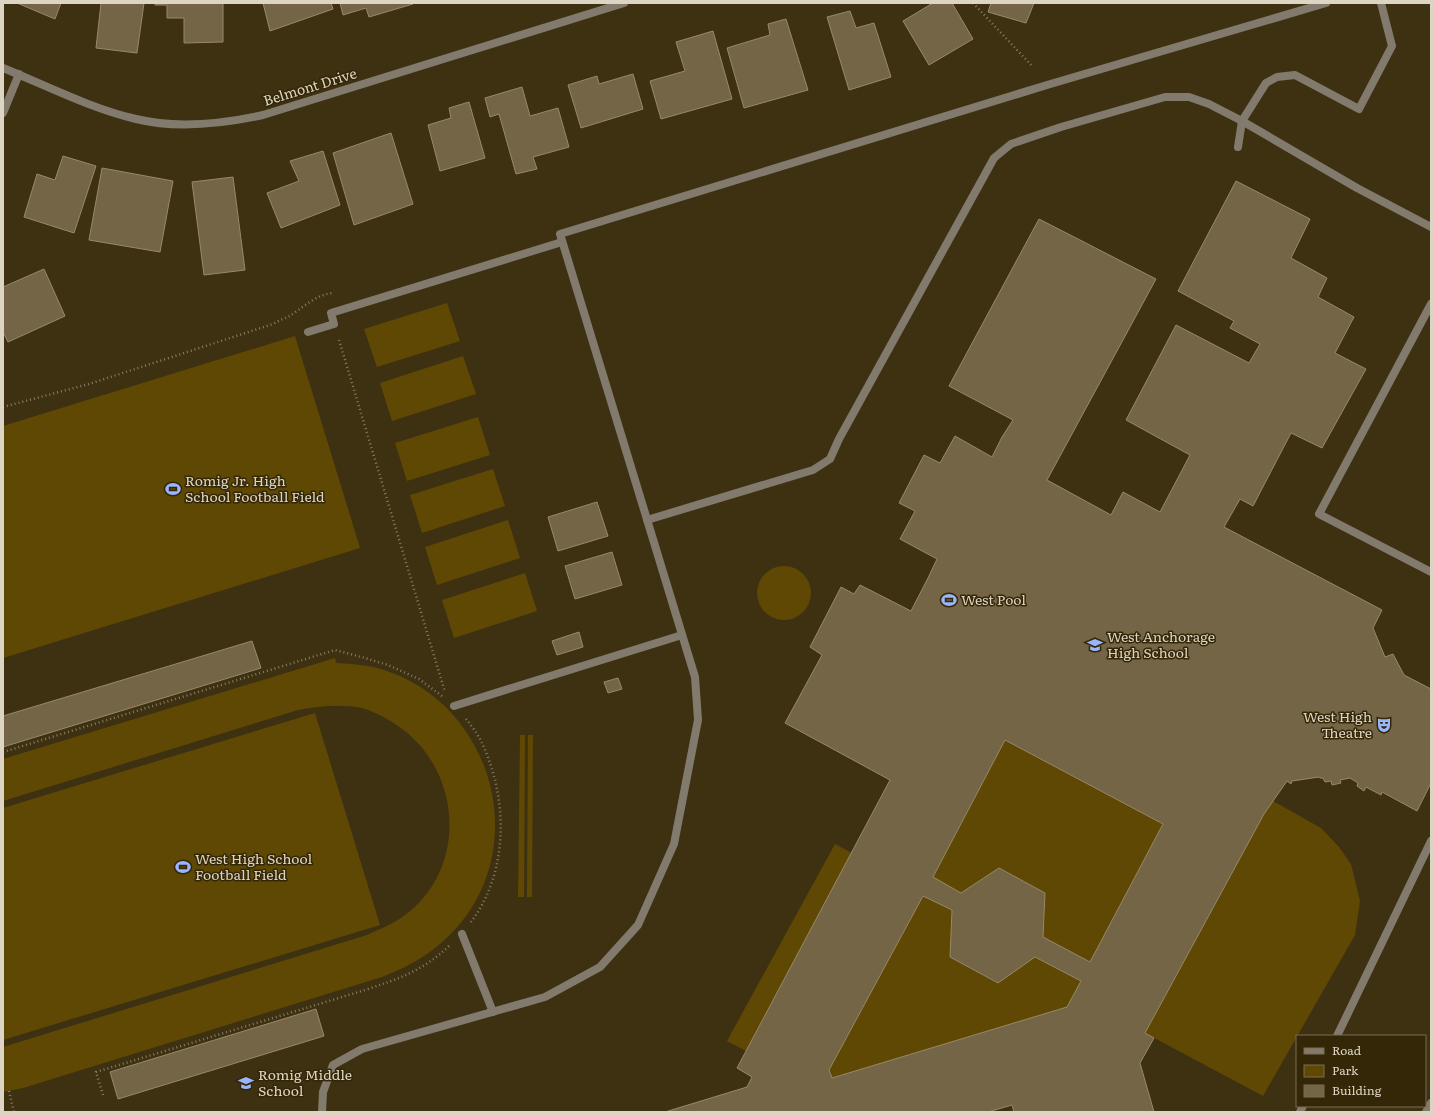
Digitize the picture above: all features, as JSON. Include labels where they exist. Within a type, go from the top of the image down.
[{"type":"street","name":"Belmont Drive","points":[[3,68],[103,110],[137,120],[188,124],[212,124],[263,115],[624,3]]},
{"type":"street","points":[[322,1112],[323,1092],[333,1065],[362,1049],[545,997],[600,967],[638,925],[674,844],[698,720],[695,677],[560,234],[1043,86],[1326,3]]},
{"type":"street","points":[[1238,147],[1242,121],[1266,83],[1277,77],[1294,75],[1359,109],[1392,46],[1381,3]]},
{"type":"street","points":[[3,113],[20,74]]},
{"type":"street","points":[[647,520],[813,470],[830,459],[839,439],[994,158],[1011,144],[1061,127],[1165,97],[1188,97],[1209,104],[1242,121],[1357,188],[1431,227]]},
{"type":"street","points":[[308,332],[334,324],[331,313],[562,242]]},
{"type":"street","points":[[1431,304],[1319,514],[1431,572]]},
{"type":"street","points":[[454,706],[682,635]]},
{"type":"street","points":[[1337,1035],[1431,841]]},
{"type":"street","points":[[462,934],[493,1012]]},
{"type":"street","points":[[1426,1112],[1431,1103]]},
{"type":"path","points":[[973,3],[1033,66]]},
{"type":"path","points":[[3,406],[89,384],[273,324],[314,300],[331,293],[340,293],[346,309]]},
{"type":"path","points":[[3,752],[335,650],[380,663],[419,679],[447,700],[334,324]]},
{"type":"path","points":[[103,1095],[96,1072],[365,990],[405,976],[436,958],[462,934],[477,914],[491,887],[500,851],[501,812],[494,776],[480,739],[466,717],[454,706]]},
{"type":"path","points":[[9,1091],[14,1112]]},
{"type":"green space","points":[[447,303],[460,341],[377,367],[364,329]]},
{"type":"green space","name":"Romig Jr. High School Football Field","points":[[295,336],[360,548],[3,658],[3,426]]},
{"type":"green space","points":[[463,356],[476,394],[392,421],[380,383]]},
{"type":"green space","points":[[478,417],[490,455],[407,481],[395,443]]},
{"type":"green space","points":[[493,469],[505,506],[422,533],[410,495]]},
{"type":"green space","points":[[508,520],[520,558],[437,585],[425,547]]},
{"type":"green space","points":[[779,566],[789,566],[799,570],[807,578],[811,588],[811,598],[807,608],[799,616],[789,620],[779,620],[769,616],[761,608],[757,598],[757,588],[761,578],[769,570]]},
{"type":"green space","points":[[525,573],[537,611],[454,638],[442,600]]},
{"type":"green space","points":[[335,658],[336,663],[356,664],[387,671],[422,688],[451,712],[473,742],[488,776],[495,813],[493,850],[483,886],[463,920],[436,947],[416,961],[382,977],[23,1088],[3,1092],[3,1047],[367,935],[405,915],[426,894],[441,870],[448,843],[449,816],[444,788],[432,763],[415,740],[389,720],[362,708],[330,706],[298,710],[3,801],[3,759]]},
{"type":"green space","name":"West High School Football Field","points":[[315,713],[380,925],[3,1040],[3,808]]},
{"type":"green space","points":[[520,735],[525,735],[524,897],[518,897]]},
{"type":"green space","points":[[528,735],[533,735],[532,897],[527,897]]},
{"type":"green space","points":[[1005,740],[1163,824],[1090,962],[1043,937],[1045,893],[999,868],[961,893],[933,877]]},
{"type":"green space","points":[[1273,801],[1321,828],[1339,847],[1351,864],[1360,901],[1355,935],[1298,1035],[1296,1035],[1296,1038],[1263,1096],[1145,1033],[1264,814]]},
{"type":"green space","points":[[835,844],[852,853],[746,1051],[727,1041]]},
{"type":"green space","points":[[923,896],[952,910],[950,957],[997,983],[1035,957],[1081,981],[1067,1007],[832,1078],[829,1070]]},
{"type":"building","points":[[17,3],[61,3],[55,19]]},
{"type":"building","points":[[101,3],[144,3],[137,53],[96,48]]},
{"type":"building","points":[[155,3],[223,3],[223,42],[184,43],[184,18],[167,18],[167,5],[155,5]]},
{"type":"building","points":[[263,3],[331,3],[333,9],[270,31]]},
{"type":"building","points":[[340,3],[413,4],[369,17],[366,8],[343,15]]},
{"type":"building","points":[[933,3],[952,3],[973,39],[929,65],[903,21]]},
{"type":"building","points":[[991,3],[1034,3],[1026,23],[988,12]]},
{"type":"building","points":[[850,11],[856,28],[874,23],[891,77],[849,90],[827,17]]},
{"type":"building","points":[[786,19],[808,90],[744,108],[727,48],[770,35],[768,24]]},
{"type":"building","points":[[713,31],[732,99],[661,119],[650,81],[685,71],[676,42]]},
{"type":"building","points":[[633,74],[643,109],[581,128],[568,85],[597,76],[599,84]]},
{"type":"building","points":[[522,87],[530,116],[558,108],[569,147],[533,157],[537,169],[516,174],[499,114],[490,117],[485,98]]},
{"type":"building","points":[[469,102],[485,158],[440,171],[428,125],[451,118],[449,108]]},
{"type":"building","points":[[391,133],[413,204],[354,225],[333,153]]},
{"type":"building","points":[[323,151],[340,205],[281,228],[267,193],[299,181],[290,161]]},
{"type":"building","points":[[63,156],[96,166],[74,233],[24,217],[37,174],[55,180]]},
{"type":"building","points":[[102,168],[173,181],[160,252],[89,240]]},
{"type":"building","points":[[233,177],[245,270],[204,275],[192,182]]},
{"type":"building","name":"West Anchorage High School","points":[[1236,181],[1310,219],[1291,258],[1327,278],[1318,297],[1354,317],[1335,353],[1366,369],[1322,448],[1291,433],[1253,506],[1240,499],[1224,527],[1382,610],[1373,628],[1385,657],[1393,654],[1404,675],[1431,689],[1431,783],[1417,811],[1382,792],[1381,795],[1366,787],[1364,791],[1357,786],[1358,783],[1350,778],[1340,780],[1341,783],[1332,785],[1331,781],[1325,782],[1323,778],[1319,777],[1292,781],[1291,784],[1287,781],[1264,814],[1145,1033],[1154,1038],[1140,1063],[1154,1112],[1014,1112],[1012,1105],[988,1112],[665,1112],[747,1087],[752,1077],[737,1068],[890,780],[785,723],[822,655],[810,647],[841,587],[854,594],[860,585],[911,611],[937,559],[900,539],[915,511],[899,503],[924,455],[940,463],[955,436],[992,457],[1013,420],[949,386],[1039,219],[1156,279],[1047,480],[1111,515],[1123,492],[1160,512],[1190,455],[1126,420],[1176,325],[1249,363],[1260,344],[1230,328],[1234,321],[1178,291]],"holes":[[[1005,740],[1163,824],[1090,962],[1043,937],[1045,893],[999,868],[961,893],[933,877]],[[923,896],[952,910],[950,957],[998,983],[1035,957],[1081,981],[1067,1007],[832,1078],[829,1070]]]},
{"type":"building","points":[[44,269],[65,316],[8,342],[3,332],[3,287]]},
{"type":"building","points":[[597,502],[608,536],[558,551],[548,517]]},
{"type":"building","points":[[612,552],[622,585],[575,599],[565,566]]},
{"type":"building","points":[[579,632],[583,647],[557,655],[552,641]]},
{"type":"building","points":[[252,641],[261,668],[3,747],[3,716]]},
{"type":"building","points":[[618,678],[622,689],[608,693],[604,682]]},
{"type":"building","points":[[316,1009],[324,1036],[118,1099],[110,1072]]},
{"type":"place","name":"Romig Jr. High School Football Field","points":[[173,489]]},
{"type":"place","name":"West Pool","points":[[949,600]]},
{"type":"place","name":"West Anchorage High School","points":[[1095,645]]},
{"type":"place","name":"West High Theatre","points":[[1384,725]]},
{"type":"place","name":"West High School Football Field","points":[[183,867]]},
{"type":"place","name":"Romig Middle School","points":[[246,1083]]}]
